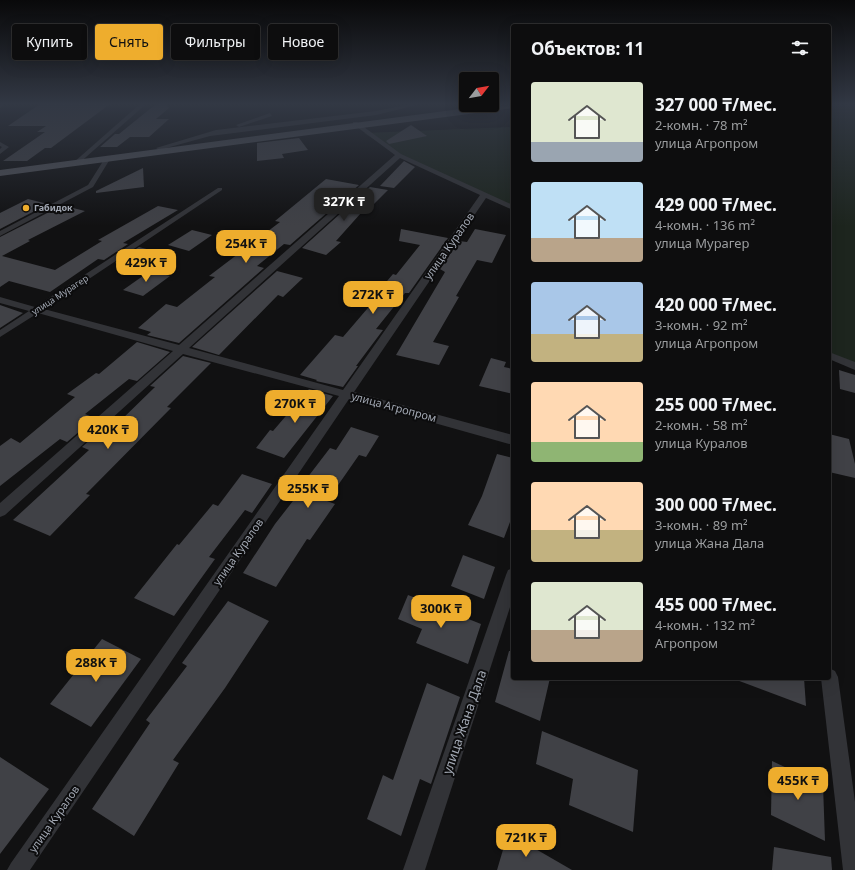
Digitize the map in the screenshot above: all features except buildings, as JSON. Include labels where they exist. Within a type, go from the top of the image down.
[{"type":"main road","points":[[0,173],[187,145]]},
{"type":"main road","points":[[0,169],[107,159],[209,145]]},
{"type":"street","points":[[0,152],[6,147],[1,145]]},
{"type":"street","points":[[77,161],[96,145]]},
{"type":"street","points":[[159,148],[171,145]]},
{"type":"street","points":[[385,145],[399,155],[511,207]]},
{"type":"street","points":[[0,511],[399,155]]},
{"type":"street","points":[[0,234],[91,186],[107,159]]},
{"type":"street","name":"улица Мурагер","points":[[0,334],[220,189]]},
{"type":"street","name":"улица Куралов","points":[[18,870],[484,195]]},
{"type":"street","name":"улица Агропром","points":[[0,300],[35,311],[511,439]]},
{"type":"street","points":[[831,356],[855,366]]},
{"type":"street","name":"улица Жана Дала","points":[[414,870],[511,581]]},
{"type":"street","points":[[829,680],[854,870]]},
{"type":"shaded area","points":[[382,145],[511,145],[511,207],[399,155]]},
{"type":"shaded area","points":[[831,145],[855,145],[855,366],[831,356]]},
{"type":"place","name":"Габидок","points":[[26,208]]}]
